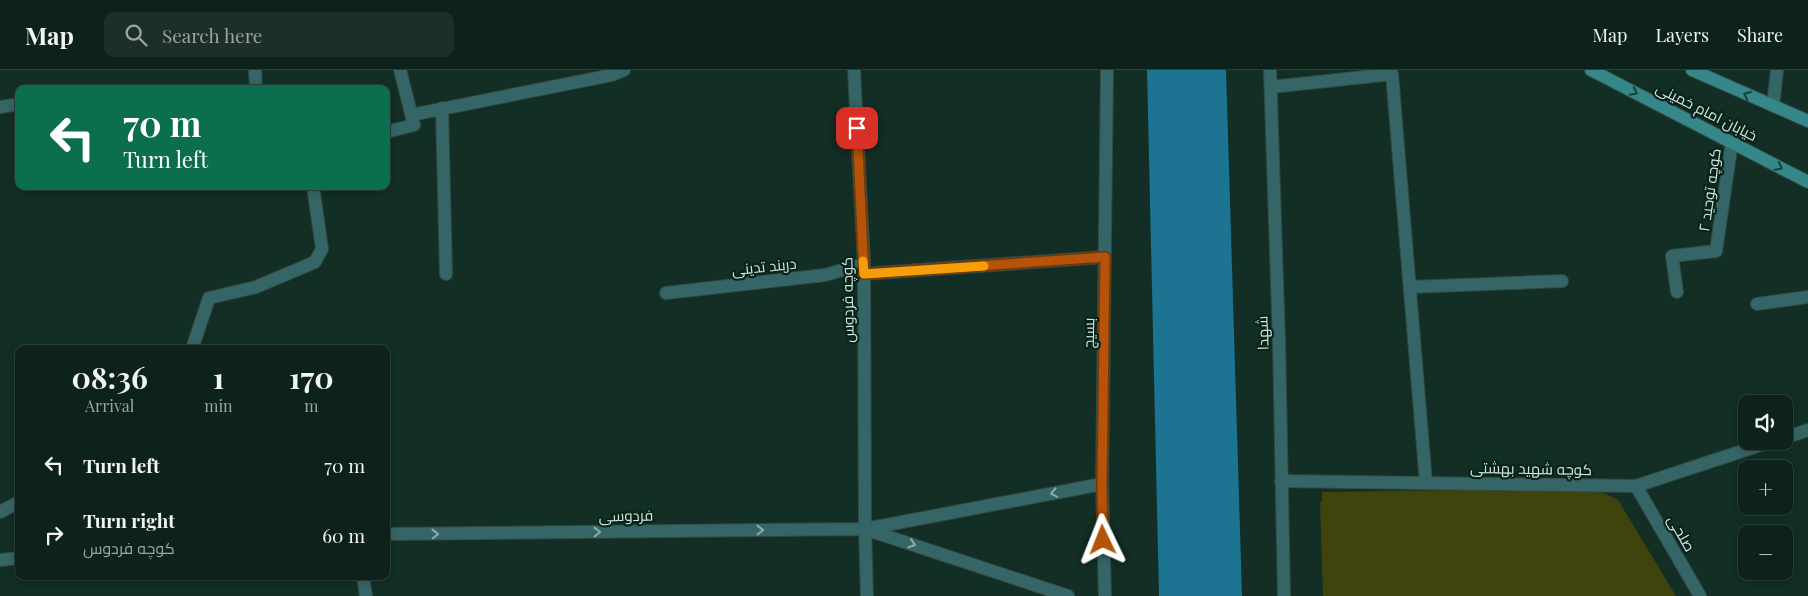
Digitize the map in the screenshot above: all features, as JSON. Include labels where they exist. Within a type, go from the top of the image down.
[{"type":"main road","name":"خیابان امام خمینی","points":[[1591,70],[1808,182]]},
{"type":"main road","name":"خیابان امام خمینی","points":[[1692,70],[1808,121]]},
{"type":"street","points":[[254,70],[256,85]]},
{"type":"street","points":[[390,131],[414,125],[400,70]]},
{"type":"street","points":[[411,114],[612,75],[624,70]]},
{"type":"street","name":"کوچه فردوس","points":[[854,70],[864,269],[867,596]]},
{"type":"street","name":"بسیج","points":[[1105,596],[1102,484],[1107,70]]},
{"type":"street","name":"شهدا","points":[[1270,70],[1284,596]]},
{"type":"street","points":[[1773,106],[1777,70]]},
{"type":"street","points":[[1271,87],[1392,74],[1426,483]]},
{"type":"street","points":[[0,107],[15,105]]},
{"type":"street","points":[[442,108],[446,274]]},
{"type":"street","name":"کوچه توحید ۲","points":[[1677,292],[1672,256],[1716,251],[1732,142]]},
{"type":"street","points":[[193,345],[209,298],[256,287],[315,262],[322,249],[314,190]]},
{"type":"street","name":"دربند تدینی","points":[[666,293],[864,269],[1105,257]]},
{"type":"street","points":[[1410,287],[1562,281]]},
{"type":"street","points":[[1756,304],[1808,297]]},
{"type":"street","points":[[1793,435],[1808,430]]},
{"type":"street","name":"کوچه شهید بهشتی","points":[[1281,481],[1636,486],[1746,450]]},
{"type":"street","points":[[865,529],[1102,484]]},
{"type":"street","name":"صلحی","points":[[1636,486],[1700,596]]},
{"type":"street","points":[[0,512],[15,504]]},
{"type":"street","points":[[865,529],[1068,596]]},
{"type":"street","name":"فردوسی","points":[[390,534],[865,529]]},
{"type":"street","points":[[0,560],[15,558]]},
{"type":"street","points":[[364,580],[366,596]]},
{"type":"green space","points":[[1594,488],[1618,500],[1676,596],[1323,596],[1320,503],[1322,502],[1322,492]]},
{"type":"water","points":[[1147,70],[1226,70],[1242,596],[1159,596]]},
{"type":"slow traffic","points":[[863,261],[864,274],[984,266]]},
{"type":"route","points":[[857,128],[864,274],[1105,257],[1103,540]]}]
